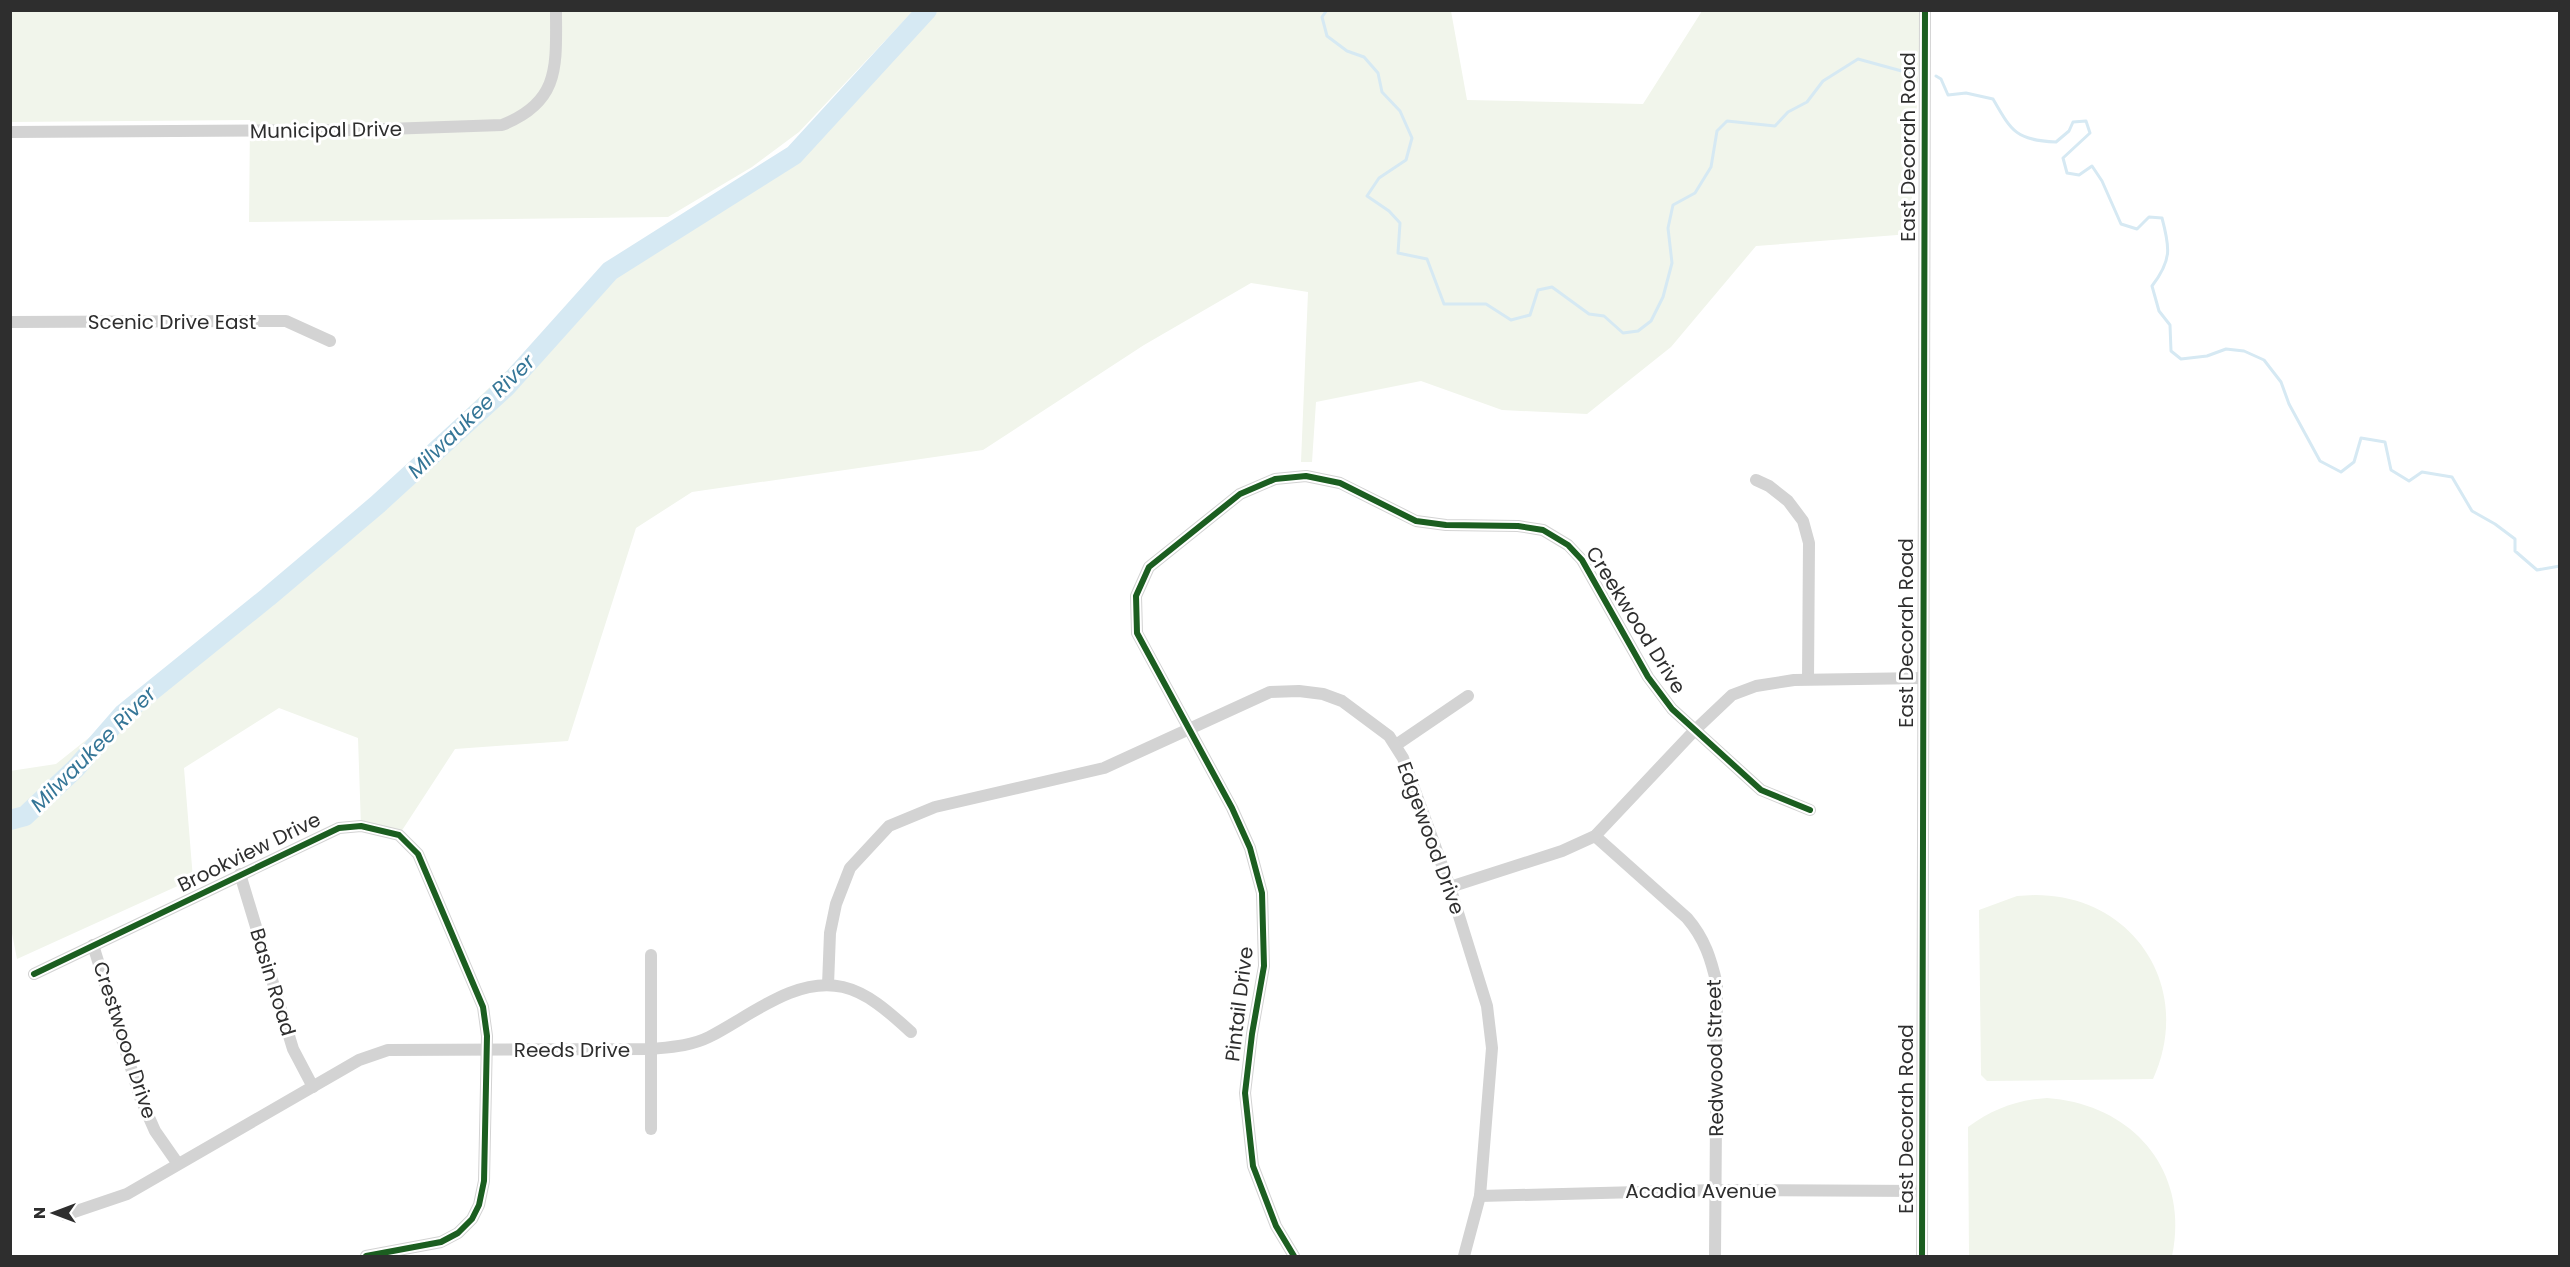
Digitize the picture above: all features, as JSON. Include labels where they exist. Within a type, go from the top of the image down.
[{"type":"street","name":"Municipal Drive","points":[[10,132],[370,130],[502,125],[520,118],[534,107],[549,86],[556,65],[556,10]]},
{"type":"street","name":"East Decorah Road","points":[[1922,1257],[1925,10]]},
{"type":"street","name":"Scenic Drive East","points":[[10,322],[286,321],[330,341]]},
{"type":"street","name":"Creekwood Drive","points":[[1136,596],[1149,567],[1240,494],[1275,478],[1306,476],[1340,483],[1416,521],[1446,525],[1518,526],[1544,530],[1568,545],[1582,560],[1648,677],[1672,709],[1761,790],[1810,810]]},
{"type":"street","points":[[1756,480],[1769,486],[1788,501],[1803,521],[1809,543],[1808,679]]},
{"type":"street","name":"Pintail Drive","points":[[1136,596],[1137,633],[1237,818],[1250,848],[1262,893],[1264,966],[1252,1034],[1245,1093],[1253,1166],[1276,1226],[1294,1257]]},
{"type":"street","points":[[1450,887],[1562,851],[1595,836],[1694,731],[1732,696],[1756,686],[1808,679],[1923,678]]},
{"type":"street","name":"Edgewood Drive","points":[[828,985],[830,933],[836,904],[850,868],[889,826],[935,807],[1104,768],[1270,692],[1299,691],[1323,694],[1342,701],[1389,736],[1403,758],[1450,887],[1487,1006],[1492,1048],[1480,1196],[1464,1257]]},
{"type":"street","points":[[1396,746],[1468,696]]},
{"type":"street","name":"Brookview Drive","points":[[34,974],[339,828],[361,826],[399,835],[418,854],[483,1007],[487,1050],[484,1181],[479,1205],[472,1219],[458,1233],[441,1242],[366,1257]]},
{"type":"street","name":"Redwood Street","points":[[1595,836],[1687,918],[1699,932],[1709,952],[1717,985],[1715,1257]]},
{"type":"street","name":"Basin Road","points":[[240,874],[293,1049],[313,1087]]},
{"type":"street","name":"Crestwood Drive","points":[[93,945],[140,1097],[155,1131],[178,1164]]},
{"type":"street","points":[[651,955],[651,1130]]},
{"type":"street","name":"Reeds Drive","points":[[65,1215],[127,1194],[359,1060],[388,1050],[651,1049],[684,1045],[707,1038],[794,991],[828,985],[844,987],[859,993],[888,1011],[911,1032]]},
{"type":"street","name":"Acadia Avenue","points":[[1480,1196],[1716,1190],[1922,1191]]},
{"type":"shaded area","points":[[10,11],[913,11],[799,132],[752,167],[668,217],[249,222],[250,120],[11,122]]},
{"type":"shaded area","points":[[927,11],[1451,11],[1467,100],[1643,104],[1702,11],[1922,11],[1910,234],[1756,246],[1671,347],[1587,414],[1502,410],[1421,381],[1316,402],[1312,462],[1301,462],[1308,292],[1251,283],[1144,345],[983,450],[692,492],[636,528],[568,741],[455,749],[399,835],[361,826],[358,738],[279,708],[184,768],[193,879],[17,959],[10,923],[10,771],[56,764],[302,568],[610,271],[794,155]]},
{"type":"shaded area","points":[[2035,895],[2070,899],[2101,911],[2127,929],[2147,953],[2160,981],[2166,1012],[2164,1045],[2153,1079],[1987,1081],[1981,1075],[1979,910],[2017,896]]},
{"type":"shaded area","points":[[2047,1098],[2078,1103],[2105,1113],[2129,1128],[2148,1147],[2163,1170],[2172,1196],[2175,1225],[2172,1256],[1969,1256],[1968,1127],[2005,1106]]},
{"type":"waterway","name":"Milwaukee River","points":[[10,820],[25,816],[76,768],[123,714],[268,597],[378,504],[506,387],[610,271],[794,155],[927,10]]},
{"type":"waterway","points":[[1327,10],[1322,17],[1327,36],[1347,51],[1364,57],[1378,73],[1382,92],[1400,111],[1412,138],[1406,160],[1379,178],[1367,196],[1389,211],[1400,223],[1398,253],[1427,259],[1444,304],[1486,304],[1511,320],[1530,315],[1538,290],[1552,287],[1589,314],[1604,316],[1623,333],[1638,331],[1651,321],[1663,297],[1672,263],[1668,228],[1673,205],[1695,193],[1711,167],[1717,131],[1727,121],[1775,126],[1788,112],[1807,102],[1823,81],[1858,59],[1909,73]]},
{"type":"waterway","points":[[1936,76],[1941,79],[1948,95],[1966,93],[1993,99],[2011,127],[2023,136],[2032,139],[2056,142],[2069,131],[2073,122],[2086,121],[2090,133],[2063,158],[2067,173],[2079,175],[2092,166],[2102,181],[2121,224],[2137,229],[2149,217],[2162,218],[2168,246],[2166,261],[2152,286],[2159,311],[2170,325],[2171,351],[2181,359],[2207,356],[2226,349],[2244,351],[2264,360],[2281,382],[2289,404],[2320,461],[2341,472],[2354,462],[2361,438],[2385,442],[2391,470],[2409,481],[2422,472],[2452,477],[2472,511],[2515,539],[2515,551],[2537,570],[2560,566]]},
{"type":"cycle path","points":[[1922,1256],[1925,10]]},
{"type":"cycle path","points":[[1294,1256],[1276,1226],[1253,1166],[1245,1093],[1252,1034],[1264,966],[1262,893],[1250,848],[1232,808],[1137,633],[1136,596],[1149,567],[1240,494],[1275,479],[1306,476],[1340,483],[1416,521],[1446,525],[1518,526],[1543,530],[1568,545],[1582,560],[1648,677],[1672,709],[1761,790],[1810,810]]},
{"type":"cycle path","points":[[34,974],[339,828],[361,826],[399,835],[418,854],[483,1007],[487,1036],[484,1181],[479,1205],[472,1219],[458,1233],[441,1242],[366,1256]]}]
